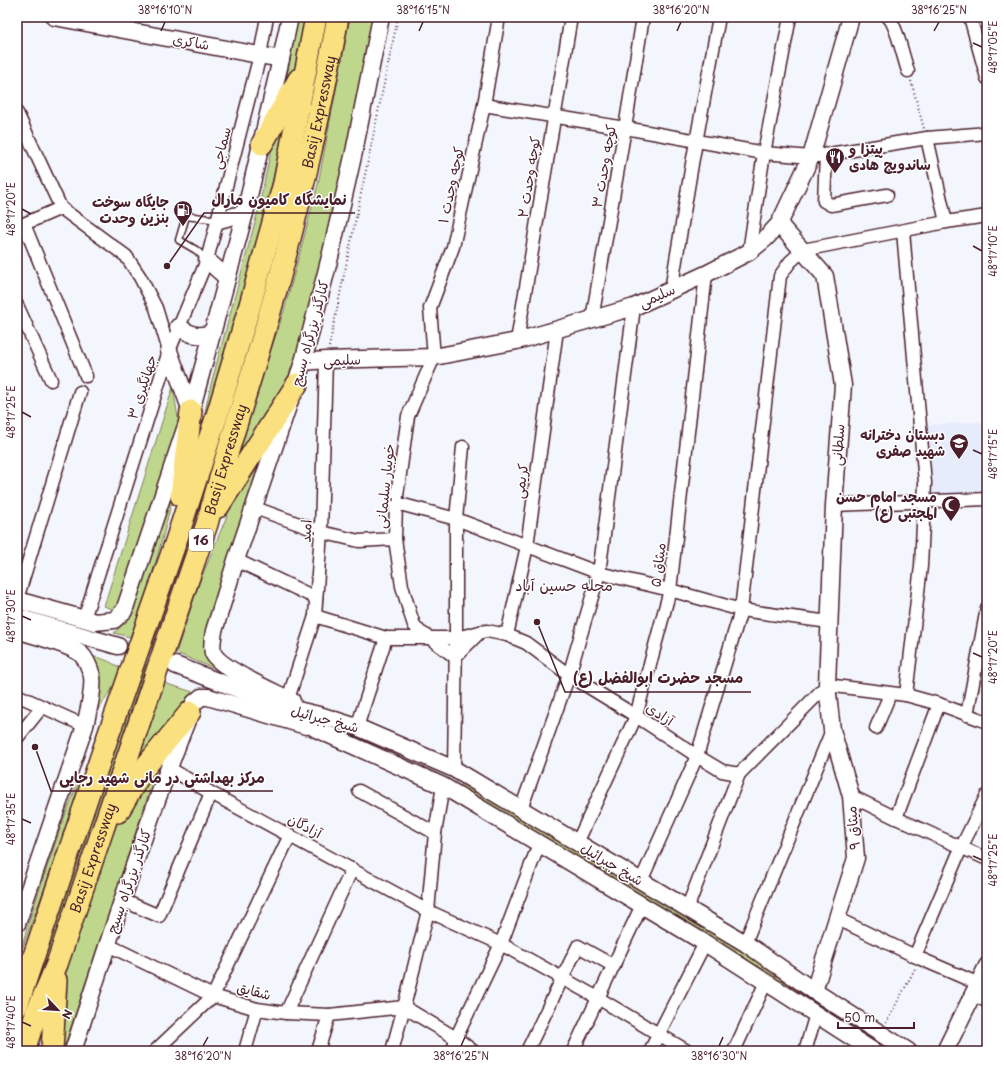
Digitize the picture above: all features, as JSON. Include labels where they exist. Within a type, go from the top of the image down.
[{"type":"highway","name":"Basij Expressway","points":[[19,996],[176,541],[218,412],[284,183],[316,17]]},
{"type":"highway","name":"Basij Expressway","points":[[24,1051],[36,1014],[57,964],[207,524],[219,478],[270,312],[303,191],[328,73],[338,17]]},
{"type":"highway","points":[[262,144],[308,64]]},
{"type":"highway","points":[[207,524],[297,384]]},
{"type":"highway","points":[[176,541],[191,411]]},
{"type":"highway","points":[[96,847],[142,771],[190,712]]},
{"type":"highway","points":[[52,1051],[57,964]]},
{"type":"street","name":"شاکری","points":[[54,17],[282,58]]},
{"type":"street","name":"سماجی","points":[[169,351],[207,260],[219,220],[260,55],[267,17]]},
{"type":"street","points":[[80,392],[17,600],[95,622],[114,620],[124,611],[191,411],[245,214],[282,58],[290,17]]},
{"type":"street","name":"کنارگذر بزرگراه بسیج","points":[[286,703],[221,663],[214,653],[212,642],[236,560],[297,384],[303,362],[330,257],[354,152],[381,17]]},
{"type":"street","name":"کوچه وحدت ۱","points":[[434,357],[430,308],[453,248],[484,105],[499,17]]},
{"type":"street","name":"کوچه وحدت ۲","points":[[517,341],[571,17]]},
{"type":"street","name":"کوچه وحدت ۳","points":[[592,319],[625,128],[642,17]]},
{"type":"street","points":[[672,290],[719,17]]},
{"type":"street","points":[[748,252],[764,153],[790,17]]},
{"type":"street","name":"سلیمی","points":[[303,362],[434,357],[517,341],[634,307],[706,274],[748,252],[765,239],[779,224],[818,156],[851,17]]},
{"type":"street","points":[[888,17],[895,29],[908,71]]},
{"type":"street","points":[[970,17],[986,73]]},
{"type":"street","points":[[484,105],[764,153],[818,156],[927,138],[987,133]]},
{"type":"street","name":"جهانگیری ۳","points":[[17,113],[61,208],[126,256],[140,277],[156,308],[169,351],[84,619]]},
{"type":"street","points":[[927,138],[946,222]]},
{"type":"street","points":[[818,156],[824,201],[831,205],[887,195]]},
{"type":"street","points":[[61,208],[20,226],[86,376]]},
{"type":"street","points":[[219,220],[245,214]]},
{"type":"street","points":[[641,881],[697,756],[741,610],[780,276],[790,262],[803,250],[946,222],[987,216],[987,223]]},
{"type":"street","name":"سلطانی","points":[[779,224],[825,276],[843,385],[834,505],[827,685]]},
{"type":"street","points":[[903,231],[925,483],[921,566],[906,695]]},
{"type":"street","points":[[207,260],[227,278]]},
{"type":"street","name":"میثاق ۵","points":[[577,843],[636,716],[670,590],[706,274]]},
{"type":"street","points":[[17,305],[51,380]]},
{"type":"street","points":[[521,809],[569,675],[599,573],[634,307]]},
{"type":"street","points":[[178,327],[189,334],[197,336],[205,336],[212,332]]},
{"type":"street","name":"کریمی","points":[[507,635],[527,546],[557,330]]},
{"type":"street","points":[[169,351],[191,411]]},
{"type":"street","name":"خوبیار سلیمانی","points":[[434,357],[408,416],[396,503],[395,539],[402,586],[414,625],[420,632],[455,657]]},
{"type":"street","name":"امید","points":[[286,703],[314,616],[321,532],[326,360]]},
{"type":"street","points":[[454,769],[456,519],[463,447]]},
{"type":"street","points":[[834,505],[987,499]]},
{"type":"street","points":[[396,503],[456,519],[599,573],[670,590],[741,610],[829,622]]},
{"type":"street","points":[[255,508],[321,532],[359,541],[395,539]]},
{"type":"street","points":[[236,560],[316,598]]},
{"type":"street","points":[[967,715],[987,608]]},
{"type":"street","name":"آزادی","points":[[314,616],[386,638],[456,638],[487,631],[507,635],[526,643],[569,675],[697,756],[722,770],[739,774]]},
{"type":"street","points":[[17,617],[118,646]]},
{"type":"street","points":[[17,630],[70,648],[81,654],[86,660],[92,678],[91,694],[85,726],[21,898],[17,924]]},
{"type":"street","points":[[455,657],[480,632]]},
{"type":"street","points":[[357,727],[386,638]]},
{"type":"street","points":[[175,665],[286,703]]},
{"type":"street","points":[[687,909],[739,774],[827,685],[906,695],[939,704],[987,722]]},
{"type":"street","name":"میثاق ۹","points":[[814,991],[838,919],[856,858],[851,796],[832,730],[827,685]]},
{"type":"street","points":[[876,728],[890,694]]},
{"type":"street","points":[[17,695],[42,708],[108,736]]},
{"type":"street","name":"کنارگذر بزرگراه بسیج","points":[[73,1051],[122,900],[194,703],[201,697],[208,697],[319,722]]},
{"type":"street","name":"شیخ جبرائیل","points":[[286,703],[319,722],[443,786],[705,943],[873,1051]]},
{"type":"street","points":[[896,818],[939,704]]},
{"type":"street","points":[[17,738],[42,708]]},
{"type":"street","name":"شیخ جبرائیل","points":[[319,722],[357,727],[454,769],[744,943],[814,991],[908,1051]]},
{"type":"street","points":[[744,943],[832,730]]},
{"type":"street","name":"آزادگان","points":[[169,768],[211,793],[428,911],[501,944],[598,998],[687,1051]]},
{"type":"street","points":[[392,1051],[428,911],[435,833],[443,786]]},
{"type":"street","points":[[359,791],[435,833]]},
{"type":"street","points":[[122,900],[159,916],[211,793]]},
{"type":"street","points":[[918,957],[961,848],[987,795]]},
{"type":"street","points":[[851,796],[987,859]]},
{"type":"street","points":[[155,1051],[214,996],[290,835]]},
{"type":"street","points":[[453,1051],[456,1038],[501,944],[539,844]]},
{"type":"street","points":[[286,1013],[352,869]]},
{"type":"street","points":[[573,1051],[642,906]]},
{"type":"street","points":[[838,919],[918,957],[980,993]]},
{"type":"street","points":[[650,1051],[705,943]]},
{"type":"street","name":"شقایق","points":[[108,945],[214,996],[258,1009],[286,1013],[329,1015],[404,1007]]},
{"type":"street","points":[[527,1051],[578,946],[614,966]]},
{"type":"street","points":[[944,1051],[980,993],[987,966]]},
{"type":"street","points":[[734,1051],[766,982]]},
{"type":"street","points":[[404,1007],[456,1038],[473,1051]]},
{"type":"street","points":[[245,1051],[258,1009]]},
{"type":"street","points":[[805,1051],[816,1014]]},
{"type":"street","points":[[318,1051],[329,1015]]},
{"type":"lane","points":[[207,260],[196,250],[179,240],[186,216],[219,220]]},
{"type":"path","points":[[326,360],[398,17]]},
{"type":"path","points":[[908,71],[927,138]]},
{"type":"path","points":[[881,1033],[918,957]]},
{"type":"shaded area","name":"دبستان دخترانه شهید صفری","points":[[987,421],[987,495],[933,499],[928,425]]},
{"type":"green space","points":[[298,17],[306,17],[266,213],[197,448],[211,384],[258,211]]},
{"type":"green space","points":[[324,17],[330,17],[283,237],[219,447],[17,1051],[17,1037],[98,793]]},
{"type":"green space","points":[[350,17],[374,17],[356,122],[302,336],[283,395],[234,469],[259,384],[284,311],[318,184]]},
{"type":"green space","points":[[173,387],[180,430],[117,611],[104,606]]},
{"type":"green space","points":[[265,457],[205,641],[218,670],[176,653],[200,581],[229,511]]},
{"type":"green space","points":[[180,466],[158,553],[130,637],[114,633],[130,618]]},
{"type":"green space","points":[[88,656],[105,660],[120,668],[107,697],[95,713]]},
{"type":"green space","points":[[164,683],[193,692],[131,784]]},
{"type":"green space","points":[[92,758],[17,963],[28,924],[61,826],[76,787]]},
{"type":"green space","points":[[160,759],[63,1051],[61,1051],[64,968],[117,823],[145,779]]},
{"type":"green space","points":[[464,784],[476,789],[724,940],[897,1051],[885,1051],[810,1001],[459,786]]},
{"type":"tunnel","points":[[118,646],[172,664]]},
{"type":"place","name":"پیتزا و ساندویچ هادی","points":[[835,174]]},
{"type":"place","name":"جایگاه سوخت بنزین وحدت","points":[[183,227]]},
{"type":"place","name":"نمایشگاه کامیون مارال","points":[[167,266]]},
{"type":"place","name":"دبستان دخترانه شهید صفری","points":[[959,460]]},
{"type":"place","name":"مسجد امام حسن المجتبی (ع)","points":[[951,522]]},
{"type":"place","name":"مسجد حضرت ابوالفضل (ع)","points":[[537,622]]},
{"type":"place","name":"مرکز بهداشتی در مانی شهید رجایی","points":[[35,747]]},
{"type":"district","name":"محله حسین آباد","points":[[564,586]]}]
